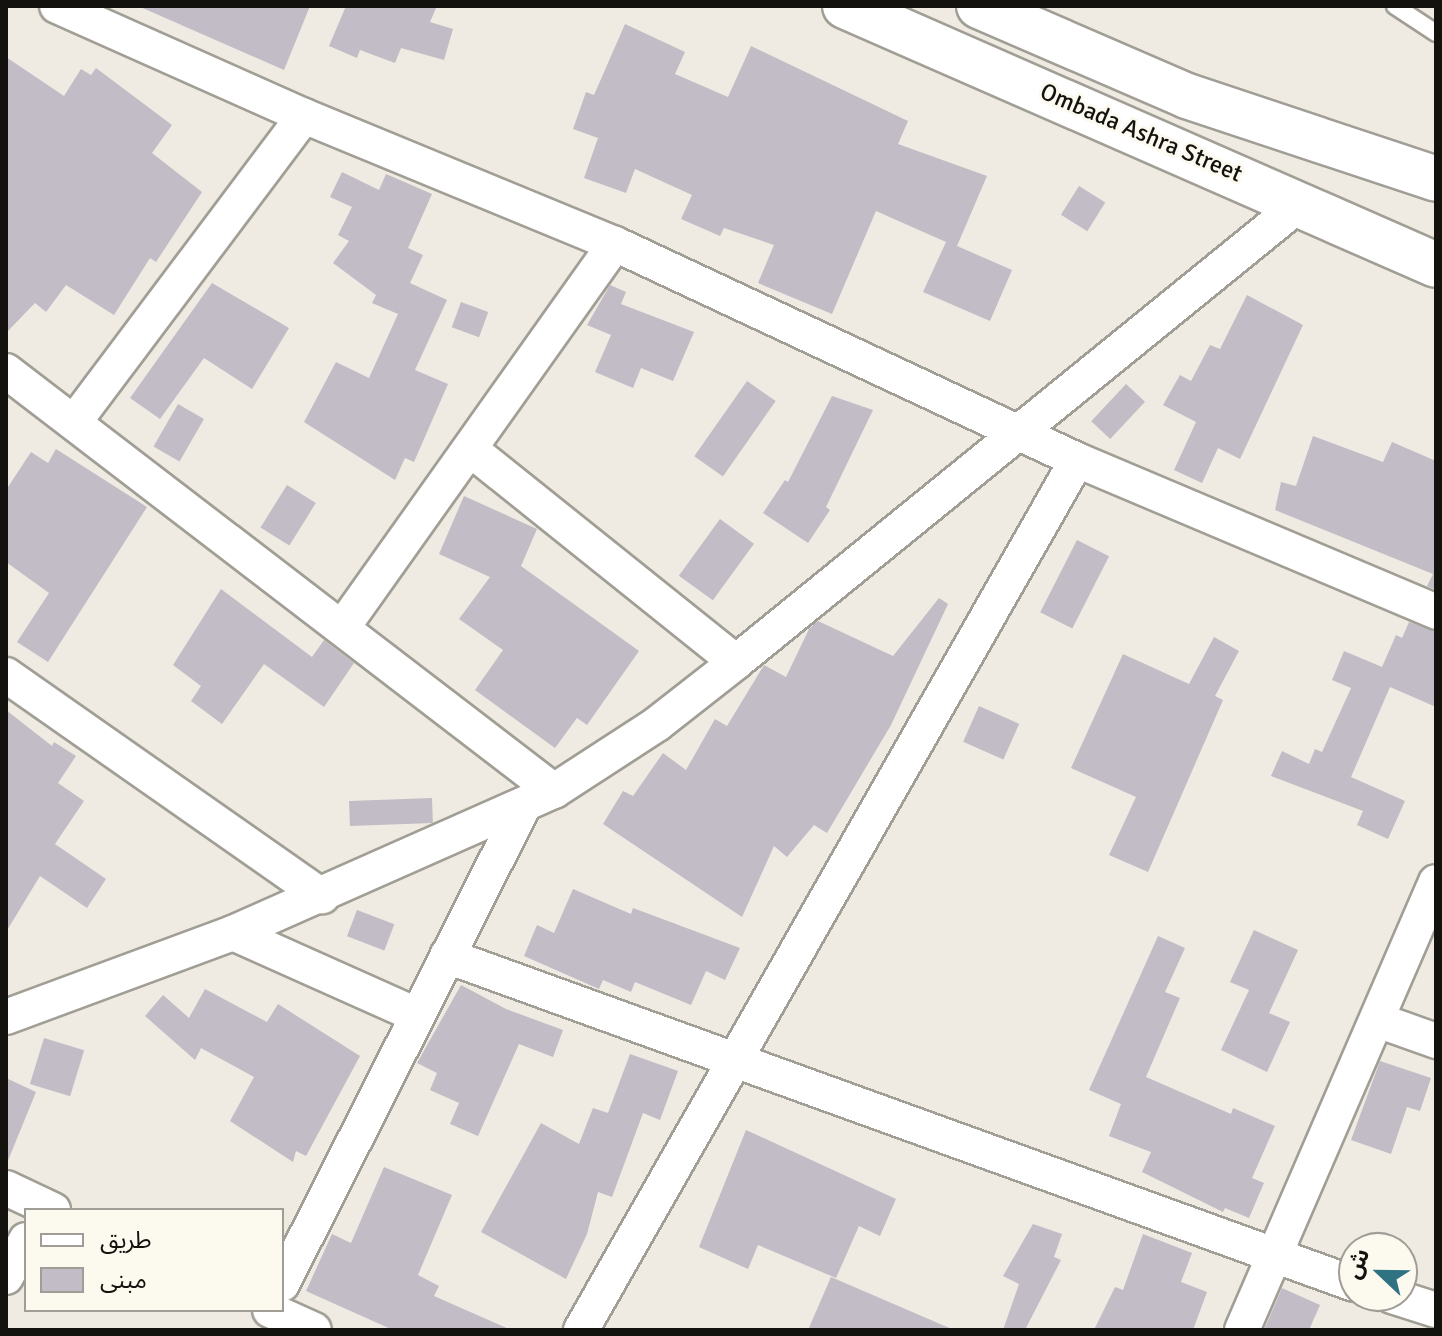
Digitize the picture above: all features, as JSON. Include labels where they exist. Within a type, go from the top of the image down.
[{"type":"main road","name":"Ombada Ashra Street","points":[[845,6],[1302,202],[1436,265]]},
{"type":"main road","points":[[979,6],[1187,96],[1436,179]]},
{"type":"street","points":[[57,6],[304,116],[615,244],[1077,460],[1436,612]]},
{"type":"street","points":[[75,421],[304,116]]},
{"type":"street","points":[[6,1017],[233,933],[522,809],[554,791],[657,724],[736,662],[1302,202]]},
{"type":"street","points":[[342,628],[615,244]]},
{"type":"street","points":[[6,371],[554,791]]},
{"type":"street","points":[[470,449],[736,662]]},
{"type":"street","points":[[581,1330],[1077,460]]},
{"type":"street","points":[[6,675],[322,896]]},
{"type":"street","points":[[284,1280],[522,809]]},
{"type":"street","points":[[1242,1330],[1436,882]]},
{"type":"street","points":[[233,933],[416,1015]]},
{"type":"street","points":[[447,956],[1338,1279]]},
{"type":"street","points":[[1377,1020],[1436,1041]]},
{"type":"street","points":[[6,1188],[45,1208]]},
{"type":"street","points":[[6,1277],[24,1244]]},
{"type":"street","points":[[259,1330],[269,1312]]},
{"type":"street","points":[[274,1312],[314,1330]]},
{"type":"lane","points":[[1395,6],[1436,33]]},
{"type":"building","points":[[138,6],[310,6],[284,70]]},
{"type":"building","points":[[346,6],[437,6],[430,22],[453,29],[444,60],[401,48],[395,63],[360,50],[357,58],[329,46]]},
{"type":"building","points":[[625,24],[685,52],[675,74],[728,97],[751,46],[908,121],[898,144],[987,176],[957,246],[1012,270],[990,321],[923,292],[946,242],[876,211],[832,314],[758,283],[774,245],[724,228],[720,236],[681,219],[692,195],[635,169],[626,193],[584,178],[598,138],[573,129],[586,92],[594,95]]},
{"type":"building","points":[[6,57],[64,96],[81,69],[91,75],[96,68],[172,125],[152,153],[202,192],[156,262],[150,258],[114,315],[66,285],[46,312],[35,303],[6,333]]},
{"type":"building","points":[[342,172],[379,190],[386,174],[432,194],[408,248],[423,255],[410,283],[447,300],[415,370],[448,384],[414,462],[405,458],[395,480],[304,422],[336,362],[369,378],[398,314],[372,303],[376,295],[333,263],[349,241],[338,235],[352,207],[330,197]]},
{"type":"building","points":[[1079,186],[1105,202],[1087,231],[1061,215]]},
{"type":"building","points":[[212,283],[289,328],[252,389],[204,358],[160,419],[130,398]]},
{"type":"building","points":[[610,285],[626,292],[621,304],[694,332],[673,381],[641,368],[633,388],[595,372],[611,335],[587,325]]},
{"type":"building","points":[[1247,295],[1303,325],[1240,459],[1218,448],[1202,483],[1174,470],[1196,422],[1163,405],[1180,375],[1191,381],[1210,345],[1220,349]]},
{"type":"building","points":[[461,302],[488,312],[479,337],[452,327]]},
{"type":"building","points":[[747,381],[776,401],[723,476],[694,456]]},
{"type":"building","points":[[1126,384],[1145,402],[1110,439],[1091,421]]},
{"type":"building","points":[[832,396],[873,410],[826,507],[830,510],[808,543],[763,513],[785,480],[788,482]]},
{"type":"building","points":[[178,404],[204,419],[179,461],[154,446]]},
{"type":"building","points":[[1313,436],[1383,462],[1392,442],[1436,461],[1436,590],[1427,586],[1433,574],[1275,510],[1281,482],[1296,486]]},
{"type":"building","points":[[56,449],[147,507],[48,662],[17,642],[49,593],[6,562],[6,490],[31,452],[48,463]]},
{"type":"building","points":[[287,485],[316,503],[289,545],[261,527]]},
{"type":"building","points":[[464,496],[537,529],[521,566],[639,651],[587,725],[577,718],[555,748],[475,690],[503,650],[459,619],[490,577],[439,554]]},
{"type":"building","points":[[720,519],[754,544],[713,600],[679,576]]},
{"type":"building","points":[[1077,540],[1109,556],[1072,629],[1040,612]]},
{"type":"building","points":[[221,589],[312,657],[324,640],[354,663],[324,707],[264,664],[222,724],[191,701],[201,686],[173,665]]},
{"type":"building","points":[[939,598],[948,604],[891,725],[827,833],[814,825],[787,857],[774,846],[742,917],[603,824],[623,791],[633,796],[663,753],[686,770],[715,719],[727,726],[764,665],[786,677],[809,629],[818,621],[893,656]]},
{"type":"building","points":[[1409,622],[1436,632],[1436,707],[1390,687],[1351,777],[1405,801],[1388,839],[1357,825],[1363,811],[1271,776],[1282,751],[1309,764],[1315,749],[1322,752],[1351,688],[1332,680],[1344,651],[1382,667],[1396,635],[1402,638]]},
{"type":"building","points":[[1214,637],[1239,651],[1215,696],[1223,700],[1148,872],[1109,855],[1136,797],[1071,768],[1123,654],[1189,684]]},
{"type":"building","points":[[979,706],[1019,724],[1003,760],[963,742]]},
{"type":"building","points":[[6,710],[52,746],[54,742],[76,756],[58,783],[84,801],[55,844],[106,879],[87,908],[40,876],[6,932]]},
{"type":"building","points":[[432,798],[433,823],[350,826],[349,801]]},
{"type":"building","points":[[573,889],[631,914],[633,908],[740,948],[725,980],[706,971],[691,1005],[635,982],[631,992],[603,980],[599,989],[524,956],[537,925],[554,933]]},
{"type":"building","points":[[357,910],[394,924],[384,950],[347,936]]},
{"type":"building","points":[[1254,930],[1298,950],[1269,1013],[1290,1022],[1267,1072],[1221,1050],[1249,990],[1230,982]]},
{"type":"building","points":[[1158,936],[1185,948],[1165,992],[1180,998],[1146,1077],[1231,1114],[1233,1108],[1275,1126],[1252,1178],[1264,1183],[1249,1218],[1225,1208],[1223,1212],[1142,1172],[1151,1152],[1109,1136],[1121,1104],[1089,1090]]},
{"type":"building","points":[[461,985],[506,1009],[563,1030],[553,1057],[519,1044],[478,1136],[450,1124],[459,1103],[430,1090],[437,1073],[417,1063]]},
{"type":"building","points":[[205,989],[267,1022],[278,1004],[360,1056],[306,1156],[296,1151],[293,1162],[230,1121],[254,1077],[201,1048],[195,1060],[145,1016],[163,995],[189,1018]]},
{"type":"building","points":[[44,1038],[84,1050],[70,1096],[30,1084]]},
{"type":"building","points":[[630,1054],[678,1071],[660,1120],[643,1113],[612,1197],[598,1192],[587,1234],[566,1279],[481,1232],[541,1123],[579,1144],[593,1108],[608,1113]]},
{"type":"building","points":[[1380,1061],[1431,1078],[1420,1111],[1407,1107],[1391,1154],[1351,1140]]},
{"type":"building","points":[[6,1078],[36,1092],[7,1163],[6,1163]]},
{"type":"building","points":[[746,1130],[896,1199],[880,1236],[859,1226],[836,1278],[758,1245],[748,1269],[699,1247]]},
{"type":"building","points":[[384,1167],[452,1195],[418,1275],[439,1286],[434,1296],[511,1330],[393,1330],[306,1291],[332,1234],[351,1243]]},
{"type":"building","points":[[1033,1224],[1062,1234],[1054,1257],[1061,1260],[1025,1330],[1003,1330],[1019,1284],[1003,1276]]},
{"type":"building","points":[[1143,1234],[1192,1253],[1181,1282],[1207,1292],[1193,1330],[1094,1330],[1115,1287],[1123,1290]]},
{"type":"building","points":[[831,1277],[954,1330],[808,1330]]},
{"type":"building","points":[[1282,1288],[1320,1305],[1309,1330],[1264,1330]]}]
